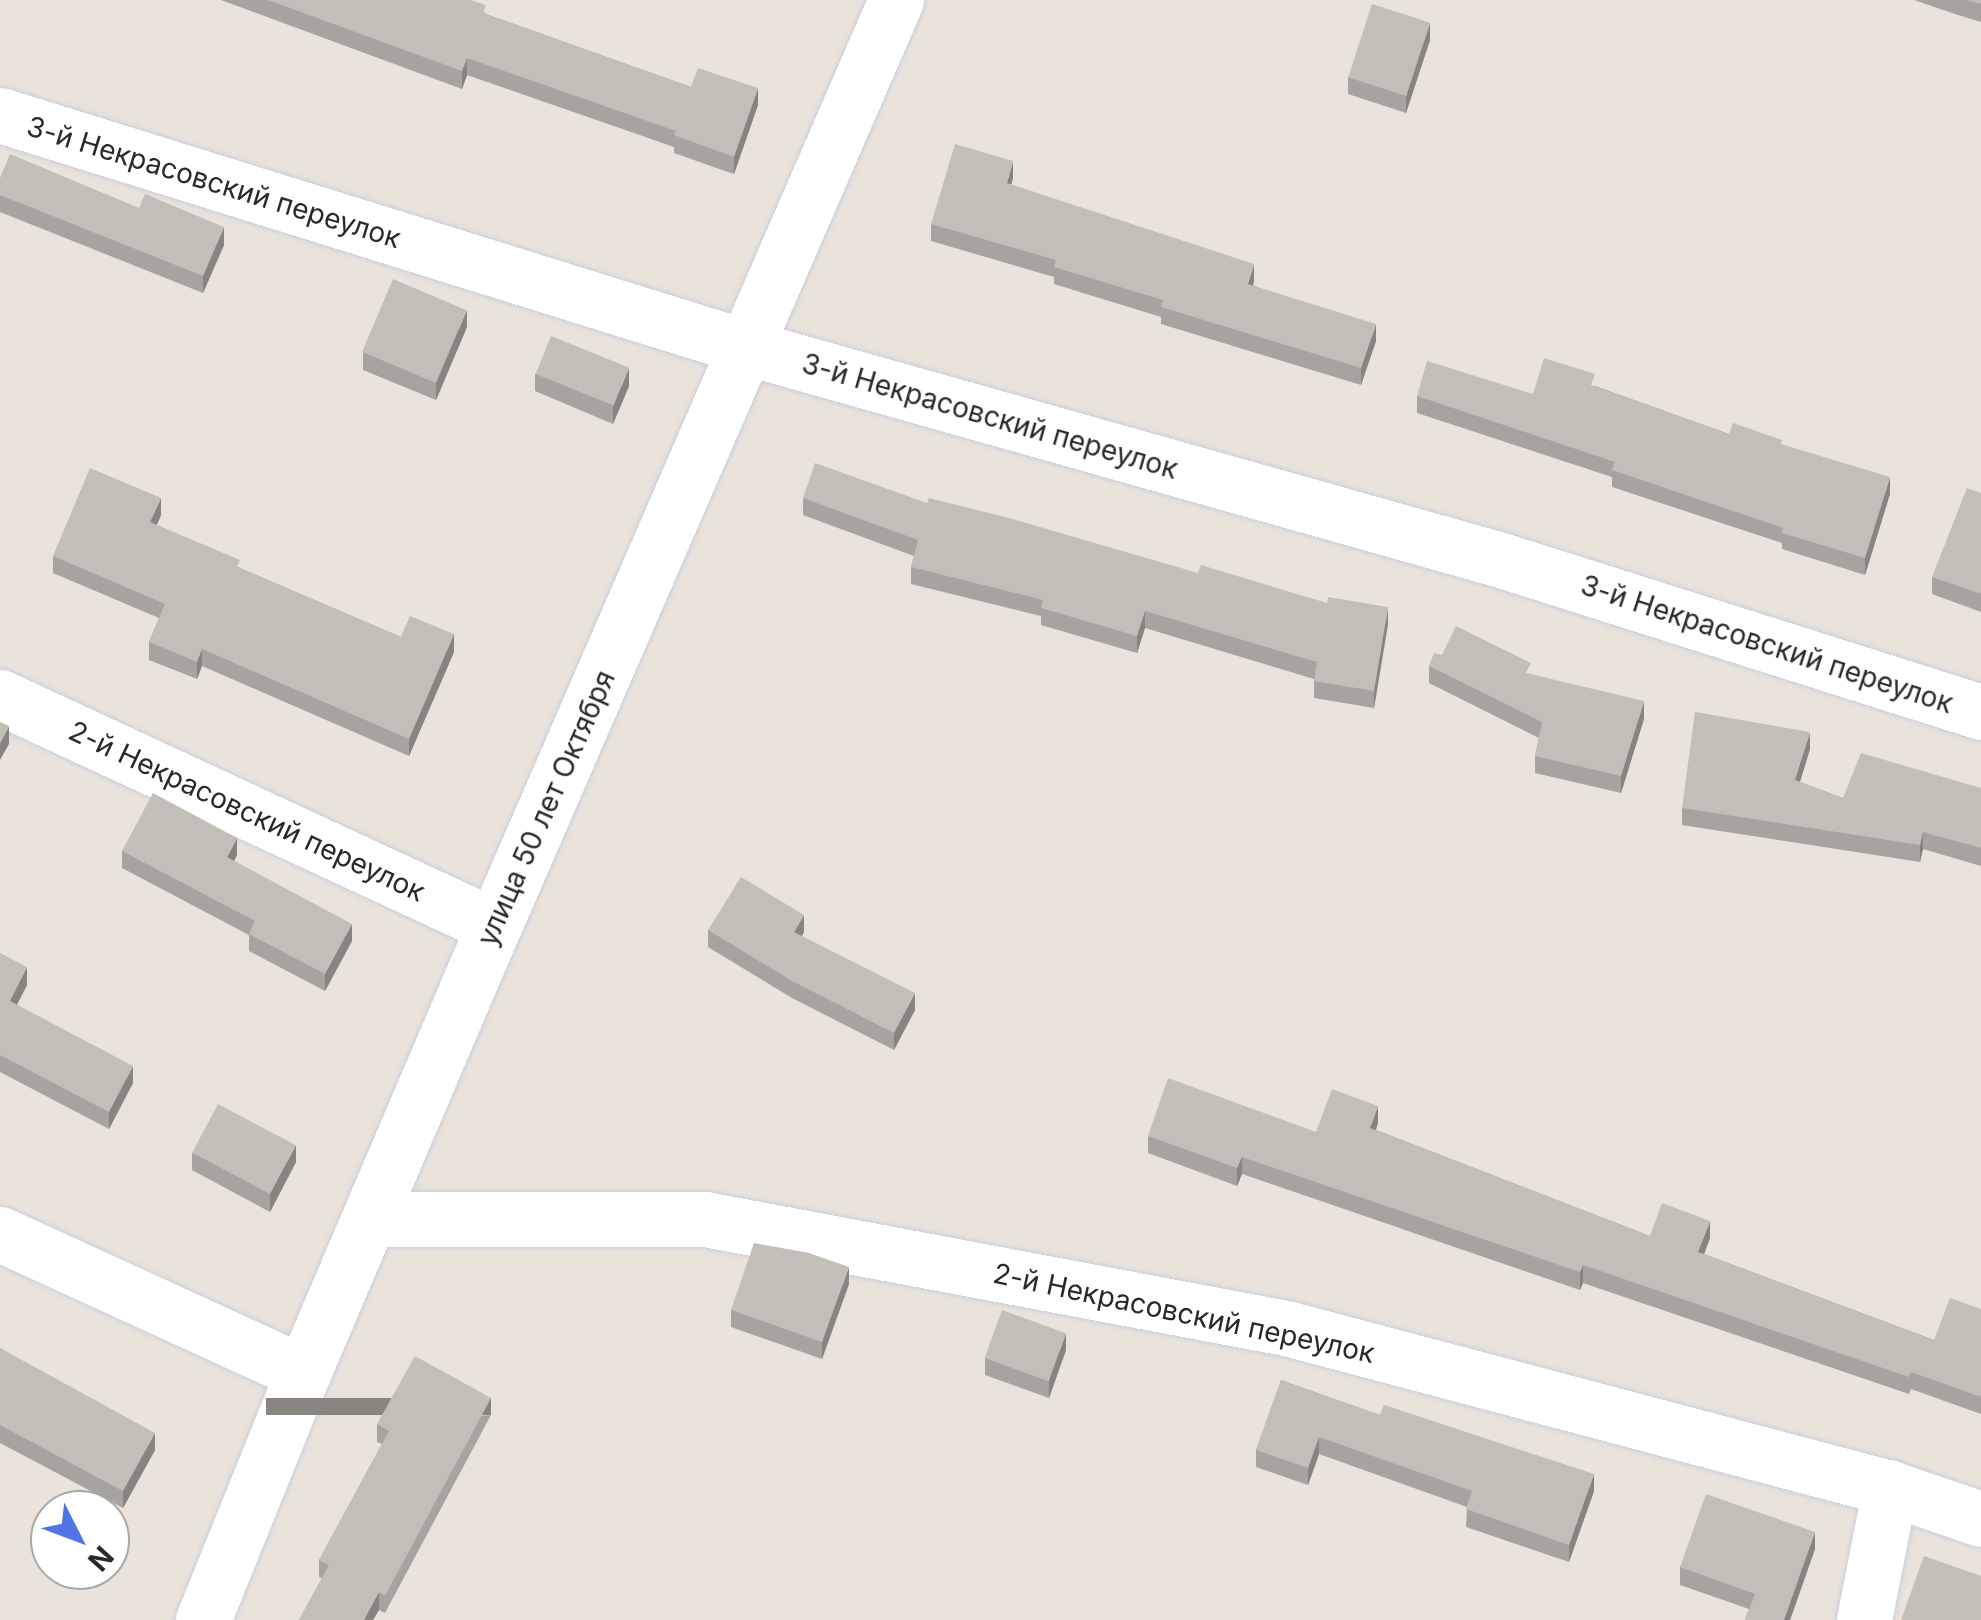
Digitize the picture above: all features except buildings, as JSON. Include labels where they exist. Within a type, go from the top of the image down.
[{"type":"street","name":"улица 50 лет Октября","points":[[203,1620],[303,1373],[494,926],[749,348],[896,0]]},
{"type":"street","name":"3-й Некрасовский переулок","points":[[0,115],[749,348],[1501,560],[1981,712]]},
{"type":"street","name":"2-й Некрасовский переулок","points":[[0,697],[494,926]]},
{"type":"street","name":"2-й Некрасовский переулок","points":[[370,1219],[704,1219],[1286,1328],[1890,1488],[1981,1519]]},
{"type":"street","points":[[0,1234],[303,1373]]},
{"type":"street","points":[[1864,1620],[1890,1488]]}]
